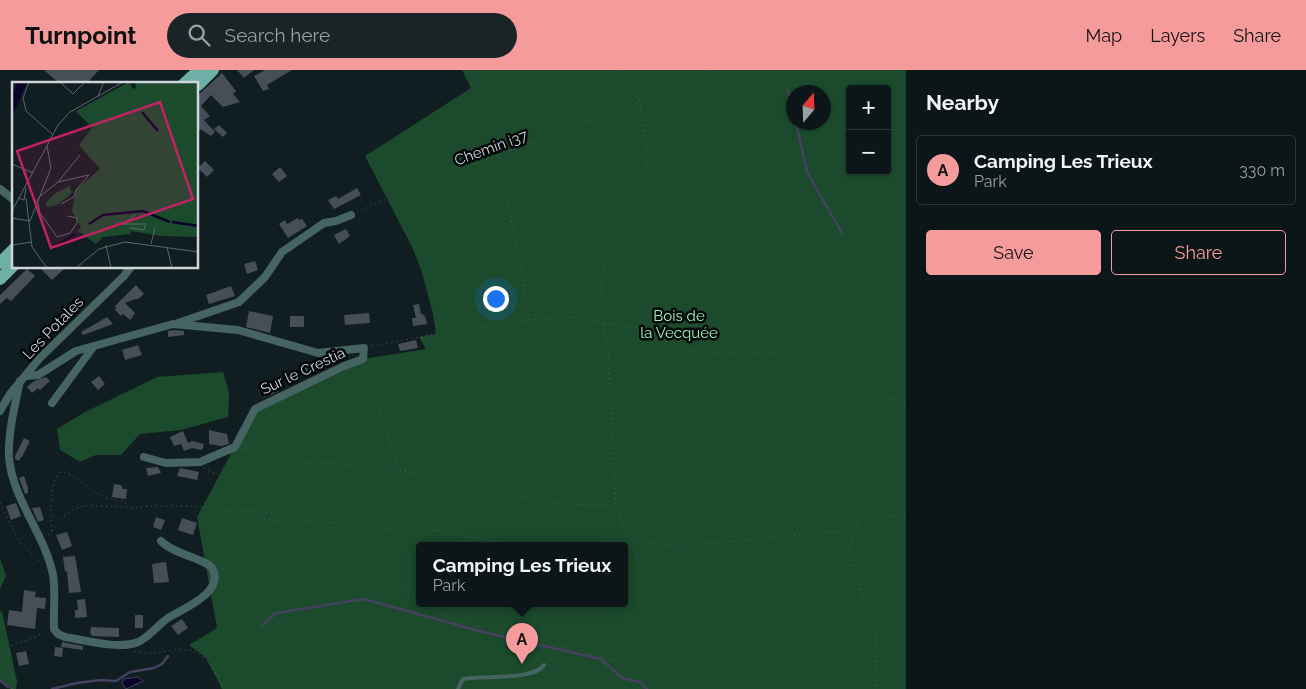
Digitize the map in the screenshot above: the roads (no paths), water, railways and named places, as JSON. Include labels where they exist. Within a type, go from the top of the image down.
[{"type":"main road","points":[[186,82],[199,70]]},
{"type":"main road","points":[[199,84],[213,70]]},
{"type":"main road","points":[[0,262],[12,251]]},
{"type":"main road","points":[[0,279],[12,268]]},
{"type":"street","points":[[0,189],[12,198]]},
{"type":"street","points":[[173,324],[239,302],[265,277],[282,252],[324,223],[351,215]]},
{"type":"street","name":"Les Potales","points":[[0,411],[10,394],[39,359],[129,269]]},
{"type":"street","name":"Sur le Crestia","points":[[23,379],[38,375],[76,351],[173,324],[238,330],[318,353],[364,348],[363,359],[344,366],[255,409],[235,446],[200,462],[166,463],[144,457]]},
{"type":"street","points":[[52,403],[94,346]]},
{"type":"street","points":[[23,379],[10,442],[11,468],[22,499],[41,540],[53,575],[53,618],[54,629],[58,634],[65,637],[121,645],[138,642],[168,619],[202,598],[213,583],[214,575],[212,568],[207,564],[175,552],[161,542]]},
{"type":"lane","points":[[458,689],[463,679],[521,675],[541,670],[544,665]]},
{"type":"waterway","points":[[798,130],[807,172],[842,233]]},
{"type":"waterway","points":[[263,625],[276,613],[364,599],[479,631],[601,659],[622,678],[640,682],[647,689]]},
{"type":"waterway","points":[[52,689],[77,683],[101,680],[116,681],[130,672],[154,668],[162,664],[168,656]]},
{"type":"waterway","points":[[0,680],[8,687]]},
{"type":"place","name":"Camping Les Trieux","points":[[522,664]]},
{"type":"park label","name":"Bois de la Vecquée","points":[[679,324]]}]
